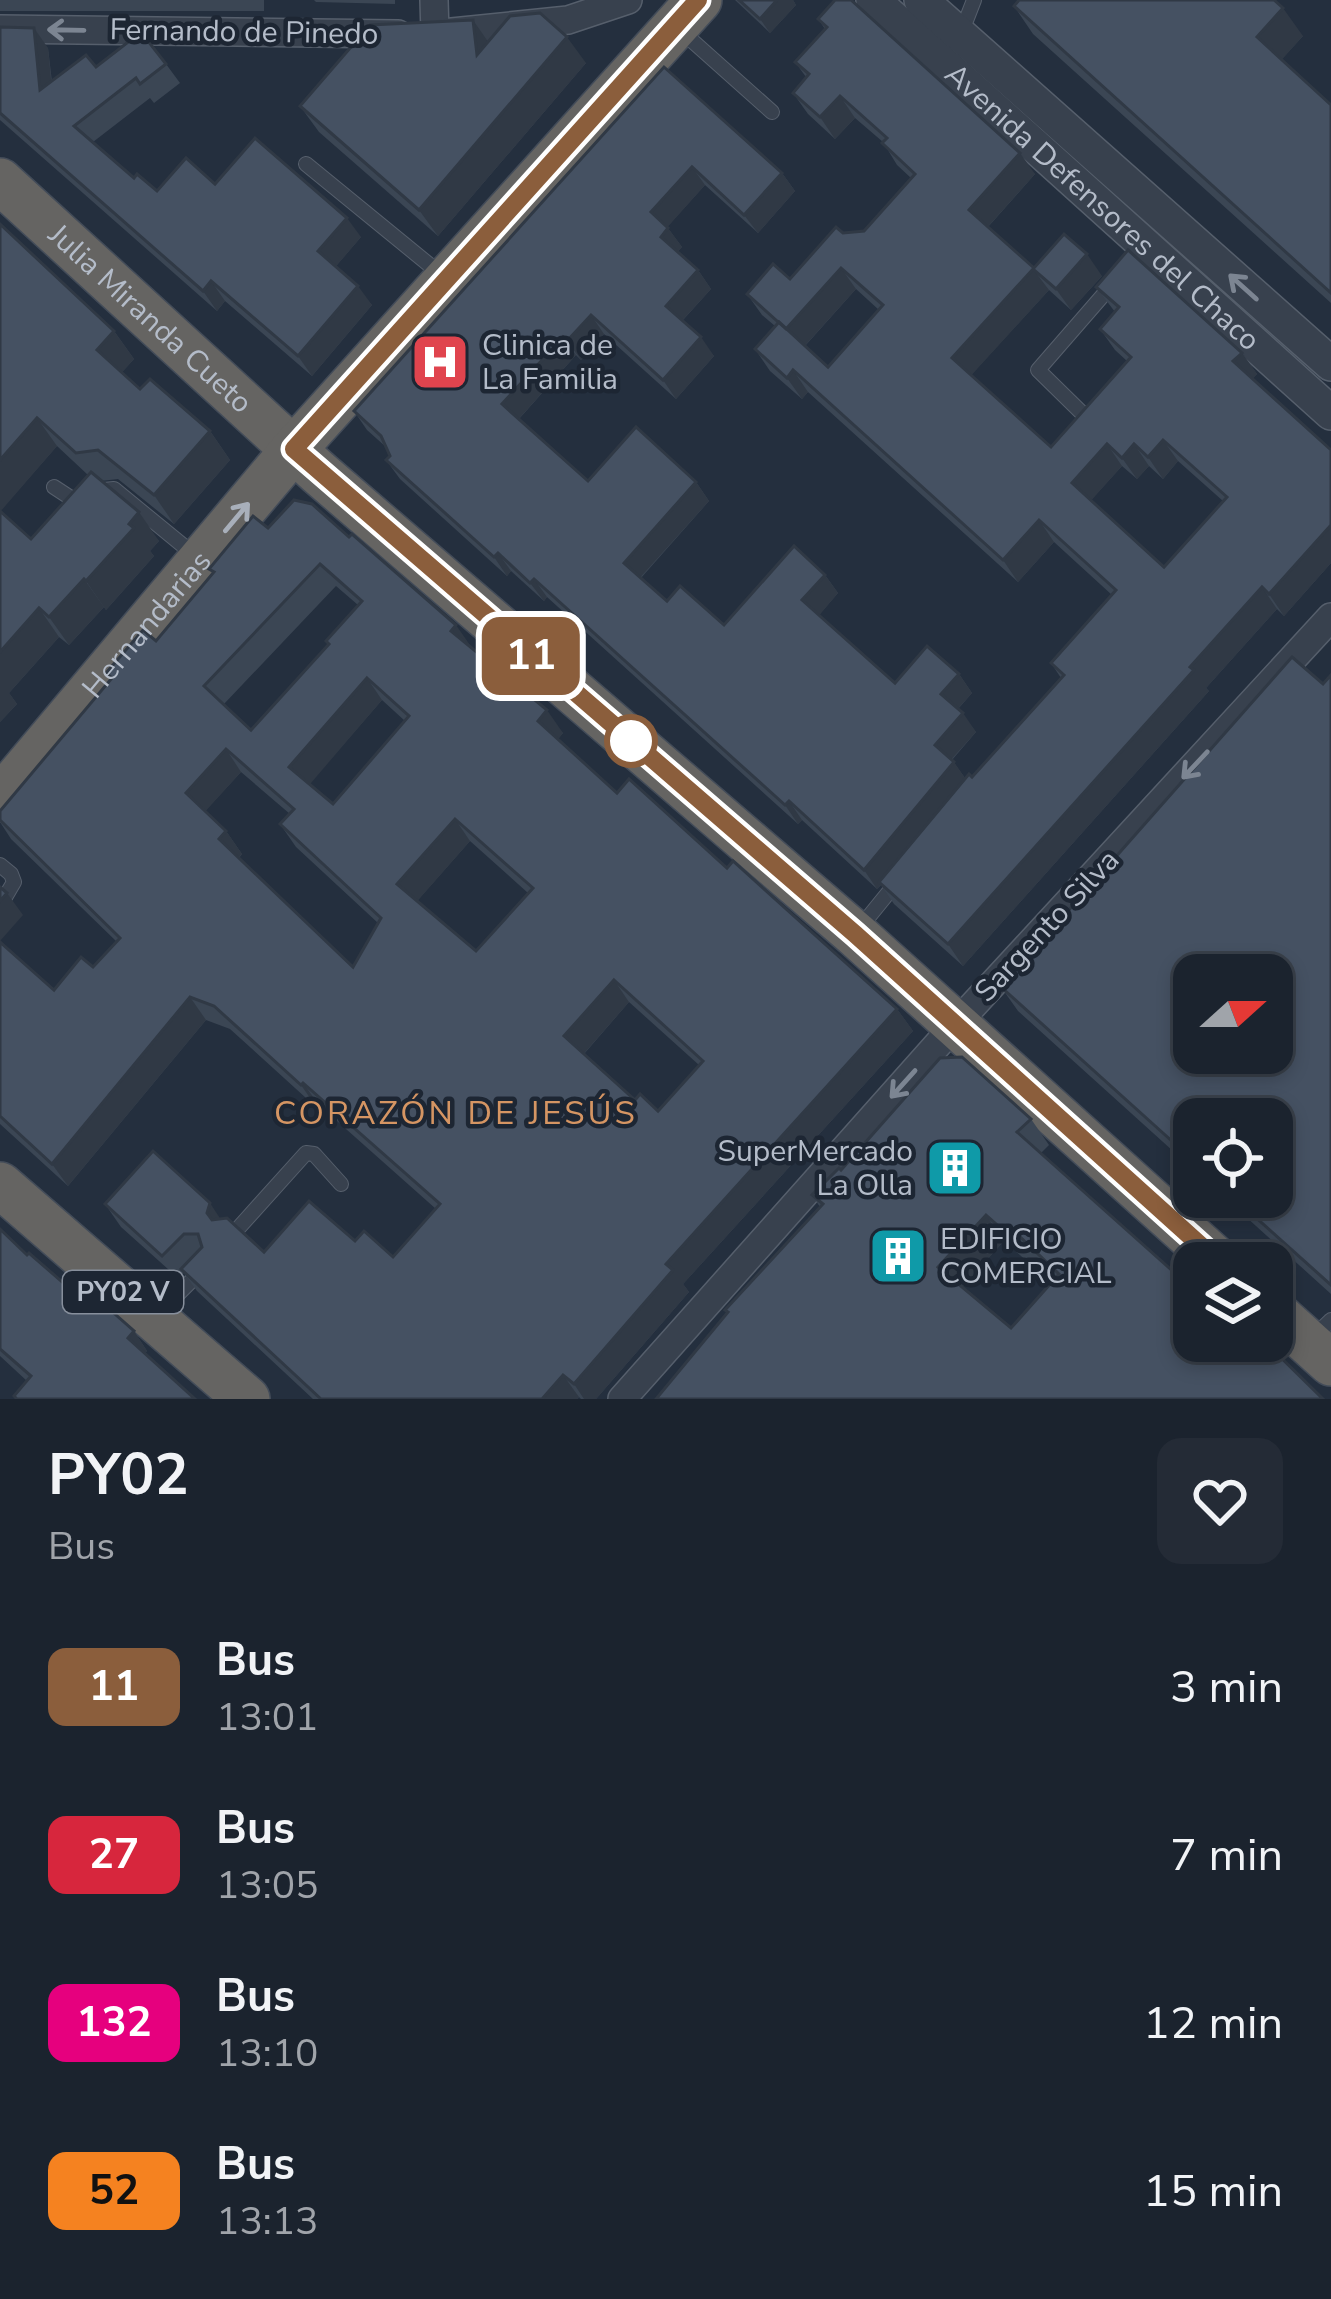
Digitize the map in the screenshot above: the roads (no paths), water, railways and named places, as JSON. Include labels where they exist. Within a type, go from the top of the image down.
[{"type":"highway","name":"Hernandarias","points":[[0,799],[294,449],[687,13]]},
{"type":"highway","name":"Julia Miranda Cueto","points":[[0,182],[294,449],[855,934],[1197,1242]]},
{"type":"highway","name":"PY02 V","points":[[0,1185],[247,1399]]},
{"type":"highway","points":[[1293,1323],[1323,1341]]},
{"type":"street","points":[[434,0],[435,34]]},
{"type":"street","name":"Fernando de Pinedo","points":[[0,29],[435,34],[568,20],[628,0]]},
{"type":"street","name":"Avenida Defensores del Chaco","points":[[873,0],[1140,255],[1331,413]]},
{"type":"street","name":"Avenida Defensores del Chaco","points":[[921,0],[1331,364]]},
{"type":"street","name":"Sargento Silva","points":[[622,1399],[956,1025],[1331,617]]},
{"type":"lane","points":[[960,35],[974,0]]},
{"type":"lane","points":[[687,13],[772,112]]},
{"type":"lane","points":[[306,164],[447,279]]},
{"type":"lane","points":[[1087,418],[1037,370],[1118,279]]},
{"type":"lane","points":[[54,487],[83,506],[104,490],[114,489],[201,560]]},
{"type":"lane","points":[[0,865],[14,882],[4,899]]},
{"type":"lane","points":[[855,934],[910,866]]},
{"type":"lane","points":[[234,1233],[306,1153],[314,1154],[341,1184]]},
{"type":"lane","points":[[154,1318],[207,1265]]},
{"type":"place","name":"Clinica de La Familia","points":[[440,362]]},
{"type":"place","name":"SuperMercado La Olla","points":[[955,1168]]},
{"type":"place","name":"EDIFICIO COMERCIAL","points":[[898,1256]]},
{"type":"district","name":"CORAZÓN DE JESÚS","points":[[456,1113]]}]
